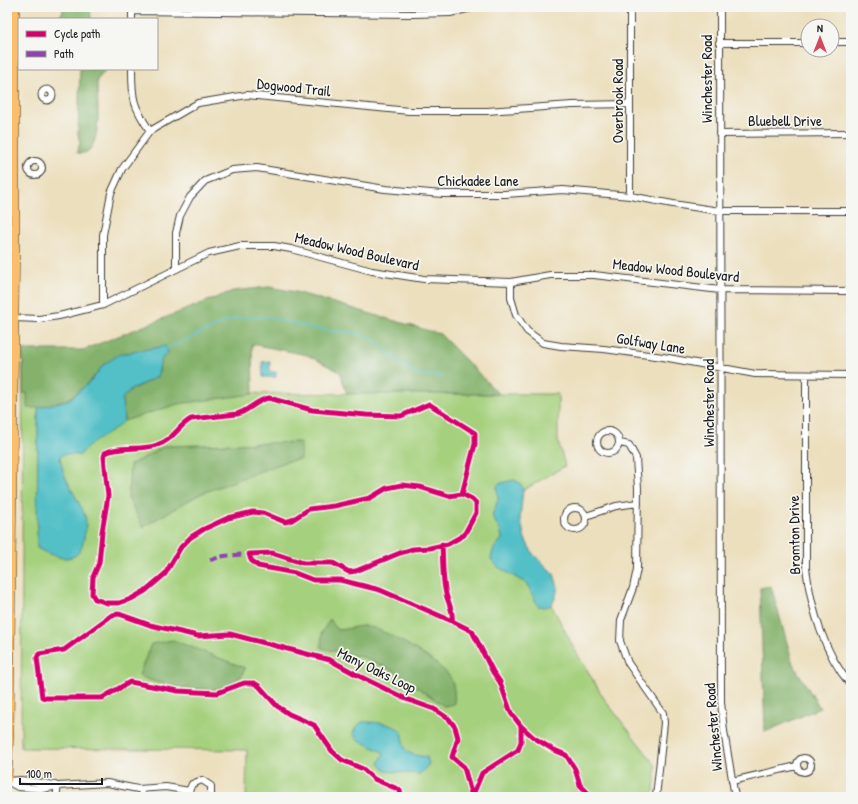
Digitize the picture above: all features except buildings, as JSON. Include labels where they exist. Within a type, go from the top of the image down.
[{"type":"main road","points":[[7,780],[15,169],[12,10]]},
{"type":"street","points":[[132,9],[413,10],[450,13],[476,7]]},
{"type":"street","name":"Overbrook Road","points":[[630,7],[630,196]]},
{"type":"street","name":"Winchester Road","points":[[720,7],[721,702],[735,797]]},
{"type":"street","points":[[719,43],[800,42]]},
{"type":"street","points":[[840,42],[851,42]]},
{"type":"street","points":[[132,70],[133,101],[140,116],[150,131]]},
{"type":"street","name":"Dogwood Trail","points":[[103,305],[103,235],[111,193],[122,169],[150,131],[198,103],[247,95],[409,111],[487,111],[572,105],[630,104]]},
{"type":"street","name":"Bluebell Drive","points":[[719,134],[851,133]]},
{"type":"street","name":"Chickadee Lane","points":[[176,270],[176,233],[180,216],[190,197],[205,181],[232,170],[257,168],[385,189],[442,194],[505,194],[563,190],[630,196],[720,211],[851,211]]},
{"type":"street","points":[[15,169],[29,169]]},
{"type":"street","name":"Meadow Wood Boulevard","points":[[14,318],[39,319],[103,305],[209,253],[240,246],[274,246],[291,249],[372,271],[424,279],[511,282],[550,275],[594,275],[720,290],[851,291]]},
{"type":"street","name":"Golfway Lane","points":[[511,282],[511,298],[516,315],[527,331],[543,343],[663,357],[755,374],[851,375]]},
{"type":"street","name":"Bromton Drive","points":[[806,375],[806,568],[820,628],[831,653],[851,685]]},
{"type":"street","points":[[620,443],[629,445],[636,458],[638,503],[637,569],[633,588],[621,620],[619,633],[628,663],[663,713],[664,723],[656,797]]},
{"type":"street","points":[[586,516],[616,506],[638,503]]},
{"type":"street","points":[[732,781],[797,766]]},
{"type":"street","points":[[7,780],[18,786],[43,789],[58,786],[107,783],[142,789],[166,787],[190,794],[195,781],[206,781],[211,786],[211,797]]},
{"type":"street","points":[[56,797],[58,786]]},
{"type":"street","points":[[141,797],[142,789]]},
{"type":"green space","points":[[62,7],[90,7],[91,18],[59,18],[63,11]]},
{"type":"green space","points":[[80,70],[104,70],[97,80],[98,117],[96,136],[93,144],[86,152],[77,153],[80,143],[78,134]]},
{"type":"green space","points":[[269,287],[296,292],[440,334],[499,394],[347,394],[340,372],[307,355],[252,344],[253,394],[178,404],[124,421],[122,399],[130,390],[149,381],[159,372],[160,361],[168,352],[103,365],[88,384],[71,397],[51,406],[27,408],[27,393],[23,393],[23,350],[83,350],[233,291]]},
{"type":"green space","points":[[23,350],[72,393],[558,394],[558,441],[565,466],[522,491],[512,530],[576,652],[605,700],[656,766],[654,791],[649,797],[246,797],[247,750],[21,748]]},
{"type":"green space","points":[[301,442],[301,459],[285,462],[200,494],[143,527],[128,498],[130,465],[165,446]]},
{"type":"green space","points":[[771,586],[793,664],[820,708],[765,732],[760,588]]},
{"type":"green space","points":[[330,619],[337,630],[361,626],[372,628],[396,638],[423,654],[450,677],[454,690],[454,704],[444,706],[394,671],[362,657],[321,648],[322,632]]},
{"type":"green space","points":[[173,640],[245,668],[242,676],[224,687],[210,690],[165,684],[139,675],[151,644]]},
{"type":"water","points":[[165,346],[168,352],[161,361],[157,377],[130,390],[122,399],[124,421],[119,426],[90,445],[80,455],[64,454],[60,457],[67,481],[82,508],[86,521],[82,547],[78,554],[66,558],[59,557],[37,548],[38,408],[70,399],[92,380],[103,365],[120,354]]},
{"type":"water","points":[[270,361],[270,372],[276,372],[276,377],[263,377],[262,362]]},
{"type":"water","points":[[514,480],[520,483],[523,489],[520,518],[525,539],[533,554],[554,574],[558,587],[555,599],[550,606],[538,606],[527,584],[498,567],[491,559],[493,550],[502,539],[501,532],[492,516],[498,500],[497,486],[501,483]]},
{"type":"water","points":[[362,722],[372,722],[396,727],[403,735],[406,750],[418,756],[427,757],[429,764],[420,774],[385,771],[379,763],[384,753],[357,739],[353,733],[356,727]]},
{"type":"waterway","points":[[166,349],[235,318],[267,317],[322,330],[356,333],[372,338],[405,367],[418,374],[443,377]]},
{"type":"marked path","points":[[210,560],[224,556],[249,554]]},
{"type":"cycle path","points":[[269,398],[312,410],[366,415],[401,416],[429,404],[475,433],[475,444],[462,494],[449,496],[420,487],[402,485],[387,488],[370,498],[334,506],[309,509],[292,520],[285,522],[263,513],[253,512],[228,518],[191,537],[181,547],[165,574],[145,591],[131,599],[119,603],[107,603],[95,599],[92,594],[93,577],[99,563],[108,496],[104,457],[105,453],[118,449],[144,448],[157,445],[171,437],[182,425],[191,419],[241,413],[260,401],[269,398]]},
{"type":"cycle path","points":[[462,494],[472,499],[476,503],[476,513],[464,535],[448,544],[430,548],[413,549],[356,571],[349,572],[333,563],[303,563],[272,553],[249,554],[251,560],[258,566],[295,573],[313,580],[340,580],[380,590],[472,631],[493,672],[500,682],[511,713],[521,726],[533,737],[552,749],[566,755],[575,769],[580,785],[592,797]]},
{"type":"cycle path","points":[[442,544],[444,582],[446,594],[452,610],[452,621]]},
{"type":"cycle path","name":"Many Oaks Loop","points":[[112,615],[119,614],[150,625],[198,636],[230,634],[330,660],[406,699],[434,709],[449,719],[455,727],[458,738],[452,757],[464,767],[472,797]]},
{"type":"cycle path","points":[[112,615],[64,650],[39,654],[37,658],[42,697],[102,698],[130,682],[178,691],[217,693],[244,683],[254,683],[259,686],[277,706],[289,714],[314,725],[332,751],[342,760],[363,769],[374,779],[400,790],[401,795],[410,797]]},
{"type":"cycle path","points":[[472,797],[482,773],[518,750],[521,742],[521,726]]}]
